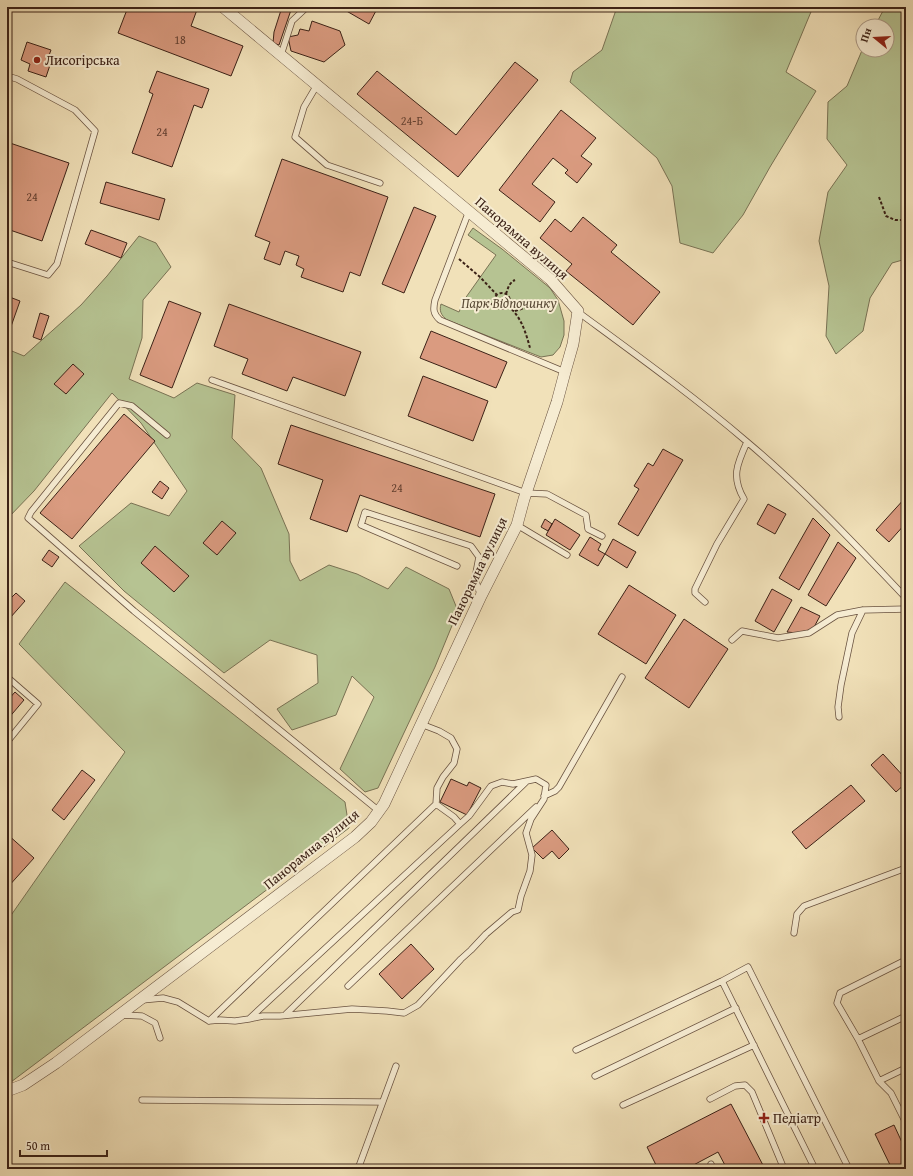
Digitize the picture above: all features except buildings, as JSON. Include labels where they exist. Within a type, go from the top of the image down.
[{"type":"street","name":"Панорамна вулиця","points":[[7,1091],[23,1085],[56,1063],[355,837],[371,822],[384,804],[481,596],[517,525],[526,493],[557,402],[573,344],[578,311],[550,279],[222,7]]},
{"type":"lane","points":[[281,56],[292,21],[307,7]]},
{"type":"lane","points":[[7,76],[17,79],[75,110],[95,131],[57,264],[48,276],[7,262]]},
{"type":"lane","points":[[318,86],[304,107],[294,137],[327,164],[380,183]]},
{"type":"lane","points":[[469,211],[435,300],[434,312],[436,316],[440,320],[566,372]]},
{"type":"lane","points":[[578,311],[686,391],[747,442],[807,497],[906,598]]},
{"type":"lane","points":[[212,380],[526,493],[547,494],[586,515],[588,529],[602,536]]},
{"type":"lane","points":[[167,435],[132,406],[119,403],[31,512],[28,518],[134,611],[379,811]]},
{"type":"lane","points":[[705,602],[695,593],[695,588],[717,544],[744,499],[738,490],[737,465],[747,442]]},
{"type":"lane","points":[[456,566],[361,525],[365,512],[471,546],[479,557],[475,578],[481,596]]},
{"type":"lane","points":[[517,525],[567,555]]},
{"type":"lane","points":[[732,640],[742,631],[778,638],[809,633],[837,615],[863,610],[906,609]]},
{"type":"lane","points":[[839,717],[838,706],[841,685],[852,633],[863,610]]},
{"type":"lane","points":[[7,677],[38,704],[7,742]]},
{"type":"lane","points":[[348,986],[544,798],[559,787],[622,677]]},
{"type":"lane","points":[[209,1021],[436,804],[438,788],[443,777],[454,762],[457,749],[451,738],[421,724]]},
{"type":"lane","points":[[139,1000],[163,998],[178,1002],[209,1021],[236,1021],[249,1019],[263,1016],[280,1016],[286,1014],[352,1009],[404,1013],[418,1005],[461,958],[472,950],[486,934],[512,912],[518,910],[521,896],[530,871],[532,855],[526,833],[531,819],[544,798],[546,785],[536,779],[513,784],[502,782],[491,786],[460,824],[249,1019]]},
{"type":"lane","points":[[286,1014],[526,781]]},
{"type":"lane","points":[[436,804],[454,817],[460,824]]},
{"type":"lane","points":[[794,933],[797,914],[804,906],[906,868]]},
{"type":"lane","points":[[906,960],[840,993],[837,1003],[858,1039],[879,1081],[891,1094],[906,1123]]},
{"type":"lane","points":[[576,1050],[722,981],[748,967],[849,1169]]},
{"type":"lane","points":[[722,981],[815,1169]]},
{"type":"lane","points":[[595,1076],[736,1008]]},
{"type":"lane","points":[[119,1015],[142,1016],[155,1023],[160,1038]]},
{"type":"lane","points":[[858,1039],[906,1016]]},
{"type":"lane","points":[[623,1105],[754,1045]]},
{"type":"lane","points":[[358,1169],[396,1066]]},
{"type":"lane","points":[[879,1081],[906,1068]]},
{"type":"lane","points":[[710,1099],[735,1086],[745,1085],[749,1088],[784,1169]]},
{"type":"lane","points":[[142,1100],[382,1102]]},
{"type":"path","points":[[879,197],[886,216],[894,220],[906,220]]},
{"type":"path","points":[[453,254],[480,277],[497,295]]},
{"type":"path","points":[[506,294],[508,287],[515,280]]},
{"type":"path","points":[[501,293],[506,294],[509,297],[510,302],[508,306],[505,309],[496,307],[494,298],[501,293]]},
{"type":"path","points":[[515,311],[549,300]]},
{"type":"path","points":[[476,309],[485,308],[494,303]]},
{"type":"path","points":[[508,306],[515,311],[526,332],[531,353],[530,358]]},
{"type":"green space","points":[[617,7],[813,7],[786,72],[816,91],[743,215],[713,253],[680,243],[672,186],[657,158],[570,82],[573,72],[602,50]]},
{"type":"green space","points":[[885,7],[906,7],[906,259],[892,263],[870,298],[863,331],[836,354],[826,336],[829,286],[819,241],[828,192],[847,165],[827,139],[828,102],[847,86],[859,58],[895,58],[895,18],[879,18]]},
{"type":"green space","name":"Парк Відпочинку","points":[[473,228],[502,249],[550,288],[558,300],[564,321],[564,335],[560,347],[553,355],[541,357],[447,320],[442,315],[440,311],[441,304],[459,312],[464,300],[496,255],[468,235]]},
{"type":"green space","points":[[139,236],[156,243],[171,267],[143,300],[142,338],[129,379],[174,398],[197,383],[235,395],[232,438],[261,468],[289,534],[290,561],[300,581],[329,565],[357,574],[388,589],[406,567],[449,589],[458,611],[435,667],[378,788],[365,792],[340,769],[374,697],[352,676],[336,715],[292,730],[277,709],[318,683],[317,655],[270,640],[224,673],[124,591],[79,546],[131,503],[169,516],[187,491],[141,423],[112,393],[34,491],[7,519],[7,389],[9,383],[7,379],[7,349],[24,356],[81,305],[107,276]]},
{"type":"green space","points":[[65,582],[345,802],[349,828],[7,1085],[7,921],[125,752],[19,644]]},
{"type":"place","name":"Лисогірська","points":[[37,60]]},
{"type":"place","name":"Педіатр","points":[[764,1118]]}]
